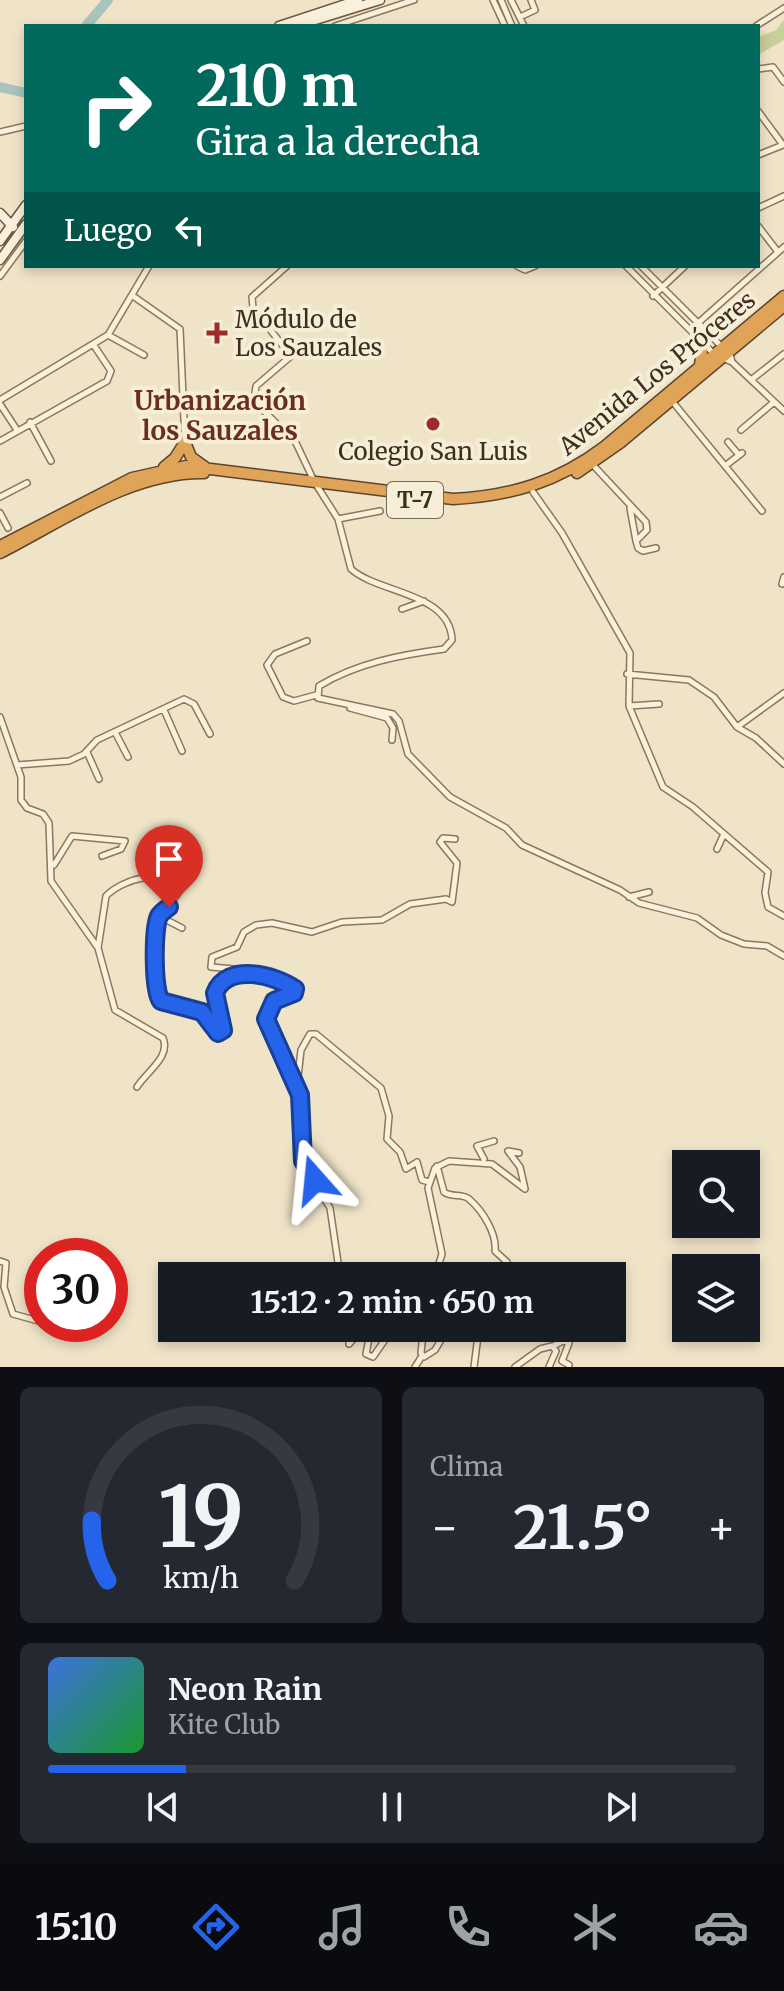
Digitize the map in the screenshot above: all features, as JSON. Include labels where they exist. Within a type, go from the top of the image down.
[{"type":"highway","name":"Avenida Los Próceres","points":[[0,546],[132,478],[159,470],[186,470],[453,499],[495,496],[531,488],[589,459],[699,367],[724,355],[784,296]]},
{"type":"highway","name":"Avenida Los Próceres","points":[[0,553],[121,490],[205,467],[461,504],[499,501],[533,492],[593,465],[784,306]]},
{"type":"highway","points":[[699,367],[704,356],[703,344]]},
{"type":"highway","points":[[185,442],[191,457],[205,467]]},
{"type":"highway","name":"T-7","points":[[159,470],[175,458],[185,442]]},
{"type":"street","points":[[285,24],[355,2],[380,0]]},
{"type":"street","points":[[341,24],[414,0]]},
{"type":"street","points":[[493,0],[504,24]]},
{"type":"street","points":[[501,0],[511,24]]},
{"type":"street","points":[[511,0],[523,24]]},
{"type":"street","points":[[520,17],[535,10],[531,0]]},
{"type":"street","points":[[355,2],[357,19]]},
{"type":"street","points":[[324,22],[355,2]]},
{"type":"street","points":[[759,24],[784,8]]},
{"type":"street","points":[[760,69],[773,67],[784,82]]},
{"type":"street","points":[[760,114],[784,145],[760,154]]},
{"type":"street","points":[[0,132],[24,126]]},
{"type":"street","points":[[760,207],[784,196]]},
{"type":"street","points":[[9,229],[0,214],[24,207]]},
{"type":"street","points":[[0,241],[24,207]]},
{"type":"street","points":[[0,223],[17,236]]},
{"type":"street","points":[[0,260],[24,227]]},
{"type":"street","points":[[760,229],[778,252]]},
{"type":"street","points":[[0,276],[24,244]]},
{"type":"street","points":[[697,324],[784,247]]},
{"type":"street","points":[[17,430],[0,402],[108,335],[148,268]]},
{"type":"street","points":[[285,268],[252,297],[253,308],[291,356],[256,386],[254,401],[296,443],[338,519],[351,569],[369,582],[425,601],[452,631],[450,645],[357,668],[319,686],[316,695]]},
{"type":"street","points":[[628,268],[703,344],[724,355]]},
{"type":"street","points":[[643,268],[724,355],[784,411]]},
{"type":"street","points":[[653,296],[683,268]]},
{"type":"street","points":[[133,296],[180,329],[186,470]]},
{"type":"street","points":[[108,335],[144,355]]},
{"type":"street","points":[[0,441],[110,378],[109,366],[93,344]]},
{"type":"street","points":[[751,380],[784,354]]},
{"type":"street","points":[[671,401],[762,511]]},
{"type":"street","points":[[741,430],[774,402]]},
{"type":"street","points":[[30,422],[51,461]]},
{"type":"street","points":[[725,466],[740,454],[728,442]]},
{"type":"street","points":[[593,465],[646,522],[647,530],[636,541]]},
{"type":"street","points":[[0,497],[27,483]]},
{"type":"street","points":[[533,492],[562,533],[630,653],[627,674],[629,706],[663,787],[693,807],[768,872],[768,907],[784,916]]},
{"type":"street","points":[[629,507],[636,541],[643,551],[656,548]]},
{"type":"street","points":[[338,519],[380,511]]},
{"type":"street","points":[[0,513],[8,528]]},
{"type":"street","points":[[782,584],[784,577]]},
{"type":"street","points":[[402,609],[425,601]]},
{"type":"street","points":[[307,641],[275,654],[267,665],[283,697],[294,701],[316,695]]},
{"type":"street","points":[[627,674],[689,680],[714,697],[737,727],[756,738],[784,764]]},
{"type":"street","points":[[737,727],[784,693]]},
{"type":"street","points":[[316,695],[324,701],[393,714],[399,721],[408,754],[450,797],[506,828],[522,845],[611,885],[628,897],[697,918],[721,935],[744,944],[767,946],[784,956]]},
{"type":"street","points":[[17,765],[50,765],[87,752],[97,740],[116,734],[184,699],[191,701],[210,734]]},
{"type":"street","points":[[629,706],[659,704]]},
{"type":"street","points":[[346,705],[356,712],[387,718],[393,728],[392,740]]},
{"type":"street","points":[[164,710],[182,751]]},
{"type":"street","points":[[0,717],[17,765],[23,805],[43,814],[49,823],[53,887],[75,912],[98,948],[115,1010],[163,1038],[166,1045],[163,1056],[137,1087]]},
{"type":"street","points":[[116,734],[128,757]]},
{"type":"street","points":[[87,752],[99,779]]},
{"type":"street","points":[[53,865],[72,836],[125,841],[121,849],[102,856]]},
{"type":"street","points":[[717,849],[723,836]]},
{"type":"street","points":[[98,948],[104,901],[116,887],[147,876],[178,887],[175,901],[159,916],[155,989],[161,1001],[196,1009],[208,1018],[216,1032],[221,1032],[215,993],[234,969],[211,967],[212,957],[237,947],[244,932],[256,925],[272,923],[312,932],[342,922],[386,919],[414,903],[446,899],[452,902],[457,863],[440,842],[443,838],[455,839]]},
{"type":"street","points":[[628,897],[649,892]]},
{"type":"street","points":[[159,916],[182,928]]},
{"type":"street","points":[[227,980],[255,973],[280,980],[295,989],[294,993],[274,1001],[266,1019],[296,1087]]},
{"type":"street","points":[[338,1262],[330,1208],[304,1165],[296,1087],[304,1041],[310,1034],[316,1034],[381,1088],[389,1116],[387,1139],[400,1152],[406,1169],[417,1162],[422,1180],[429,1182]]},
{"type":"street","points":[[476,1162],[486,1158],[477,1146],[494,1141]]},
{"type":"street","points":[[439,1262],[442,1254],[429,1182],[436,1166],[449,1161],[476,1162],[500,1168],[525,1189],[520,1167],[508,1151],[519,1153]]},
{"type":"street","points":[[436,1166],[444,1192],[468,1198],[496,1237],[495,1251],[507,1262]]},
{"type":"street","points":[[0,1261],[6,1263],[4,1287],[13,1314],[24,1317]]},
{"type":"street","points":[[515,1367],[540,1349],[563,1341],[569,1343],[570,1348],[562,1359],[569,1365]]},
{"type":"street","points":[[368,1342],[366,1354],[373,1357],[383,1342]]},
{"type":"street","points":[[415,1367],[422,1356],[423,1342]]},
{"type":"street","points":[[422,1356],[427,1357],[440,1342]]},
{"type":"street","points":[[474,1367],[477,1342]]},
{"type":"street","points":[[549,1367],[556,1351],[552,1346]]},
{"type":"green space","points":[[784,20],[784,40],[760,54],[760,36],[776,30]]},
{"type":"waterway","points":[[88,24],[108,0]]},
{"type":"waterway","points":[[0,87],[24,93]]},
{"type":"place","name":"Módulo de Los Sauzales","points":[[217,333]]},
{"type":"place","name":"Colegio San Luis","points":[[433,424]]},
{"type":"district","name":"Urbanización los Sauzales","points":[[220,415]]},
{"type":"route","points":[[169,907],[159,916],[157,925],[155,989],[161,1001],[190,1006],[202,1012],[218,1033],[223,1030],[215,993],[216,988],[227,980],[255,973],[268,975],[295,989],[294,993],[280,996],[274,1001],[266,1019],[300,1095],[303,1161],[315,1180]]}]
